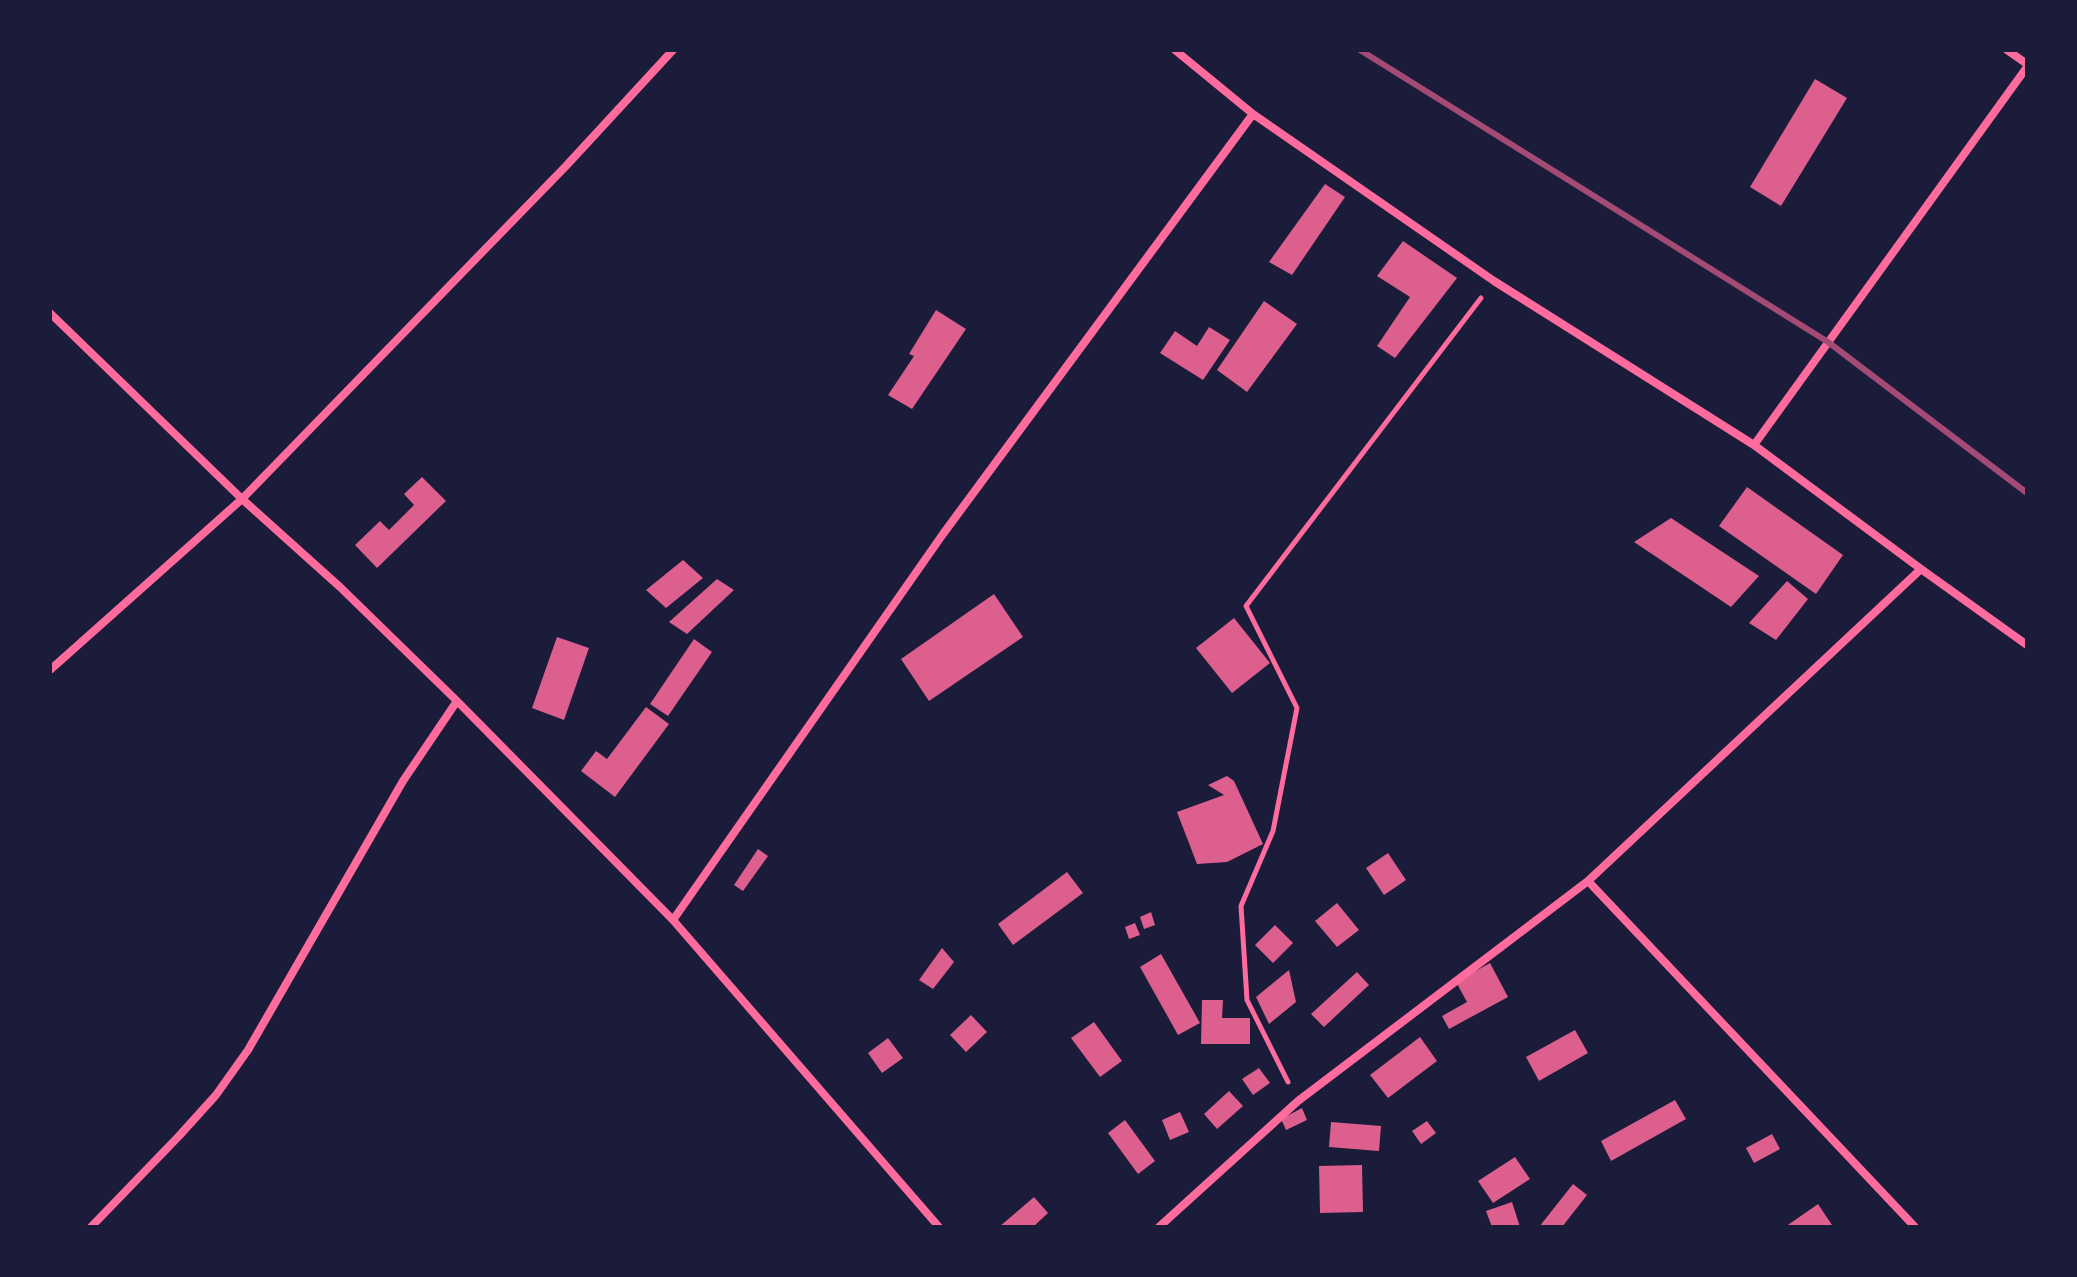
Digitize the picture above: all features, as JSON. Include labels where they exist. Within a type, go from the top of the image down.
[{"type":"street","points":[[50,670],[242,499],[566,166],[673,50]]},
{"type":"street","points":[[1175,50],[1253,114],[1494,281],[1754,445],[2027,645]]},
{"type":"street","points":[[1754,445],[2027,65],[2007,50]]},
{"type":"street","points":[[673,920],[943,534],[1253,114]]},
{"type":"street","points":[[50,313],[242,499],[340,587],[673,920],[939,1227]]},
{"type":"street","points":[[1159,1227],[1298,1101],[1588,881],[1921,569]]},
{"type":"street","points":[[91,1227],[216,1095],[248,1050],[403,781],[457,701]]},
{"type":"street","points":[[1588,881],[1915,1227]]},
{"type":"path","points":[[1298,1101],[1247,1000],[1241,906],[1273,831],[1297,708],[1246,606],[1494,281]]},
{"type":"building","points":[[1815,79],[1847,98],[1781,206],[1750,187]]},
{"type":"building","points":[[1325,184],[1345,197],[1292,275],[1269,262]]},
{"type":"building","points":[[1403,241],[1457,278],[1395,358],[1377,346],[1410,297],[1377,276]]},
{"type":"building","points":[[1264,301],[1297,324],[1247,392],[1217,370]]},
{"type":"building","points":[[936,310],[966,329],[912,409],[888,395],[914,356],[909,354]]},
{"type":"building","points":[[1209,327],[1230,340],[1203,380],[1160,353],[1175,331],[1197,346]]},
{"type":"building","points":[[422,477],[446,501],[377,568],[355,545],[380,521],[389,530],[414,505],[404,494]]},
{"type":"building","points":[[1747,487],[1843,555],[1816,594],[1719,526]]},
{"type":"building","points":[[1671,518],[1759,576],[1731,607],[1634,542]]},
{"type":"building","points":[[683,560],[703,578],[666,608],[646,590]]},
{"type":"building","points":[[717,579],[734,590],[687,634],[669,622]]},
{"type":"building","points":[[1787,581],[1808,599],[1776,640],[1749,623]]},
{"type":"building","points":[[994,594],[1023,637],[929,701],[901,659]]},
{"type":"building","points":[[1234,618],[1270,663],[1232,693],[1196,648]]},
{"type":"building","points":[[557,637],[589,648],[564,720],[532,708]]},
{"type":"building","points":[[694,639],[712,652],[668,716],[650,704]]},
{"type":"building","points":[[646,707],[669,724],[615,797],[581,771],[596,751],[607,759]]},
{"type":"building","points":[[1227,776],[1234,781],[1263,844],[1227,862],[1197,864],[1177,812],[1224,795],[1208,785]]},
{"type":"building","points":[[758,849],[768,856],[743,891],[734,885]]},
{"type":"building","points":[[1388,853],[1406,880],[1384,895],[1366,868]]},
{"type":"building","points":[[1067,872],[1083,893],[1013,945],[998,924]]},
{"type":"building","points":[[1337,903],[1359,930],[1337,947],[1315,921]]},
{"type":"building","points":[[1151,912],[1155,925],[1144,929],[1140,917]]},
{"type":"building","points":[[1135,923],[1140,935],[1129,939],[1125,927]]},
{"type":"building","points":[[1275,925],[1293,943],[1273,963],[1255,945]]},
{"type":"building","points":[[942,948],[954,962],[933,989],[919,980]]},
{"type":"building","points":[[1161,954],[1200,1023],[1178,1035],[1140,967]]},
{"type":"building","points":[[1490,963],[1508,997],[1449,1029],[1442,1016],[1467,1002],[1456,982]]},
{"type":"building","points":[[1289,970],[1296,1002],[1269,1024],[1256,997]]},
{"type":"building","points":[[1357,972],[1369,985],[1324,1027],[1311,1014]]},
{"type":"building","points":[[1202,1000],[1223,1000],[1222,1018],[1250,1018],[1250,1044],[1201,1044]]},
{"type":"building","points":[[971,1015],[987,1032],[966,1052],[950,1035]]},
{"type":"building","points":[[1094,1022],[1122,1061],[1100,1077],[1071,1038]]},
{"type":"building","points":[[1575,1030],[1588,1053],[1539,1081],[1526,1057]]},
{"type":"building","points":[[1420,1037],[1437,1061],[1388,1098],[1370,1075]]},
{"type":"building","points":[[888,1038],[903,1058],[882,1073],[868,1053]]},
{"type":"building","points":[[1259,1068],[1270,1083],[1253,1095],[1242,1079]]},
{"type":"building","points":[[1229,1091],[1243,1106],[1217,1129],[1204,1114]]},
{"type":"building","points":[[1675,1100],[1686,1119],[1611,1161],[1601,1141]]},
{"type":"building","points":[[1302,1108],[1307,1120],[1286,1130],[1281,1119]]},
{"type":"building","points":[[1180,1112],[1189,1132],[1170,1140],[1162,1120]]},
{"type":"building","points":[[1125,1120],[1155,1161],[1138,1174],[1108,1133]]},
{"type":"building","points":[[1427,1121],[1436,1133],[1421,1144],[1412,1131]]},
{"type":"building","points":[[1331,1122],[1381,1126],[1379,1151],[1329,1147]]},
{"type":"building","points":[[1772,1134],[1780,1149],[1754,1163],[1746,1148]]},
{"type":"building","points":[[1515,1157],[1530,1179],[1493,1203],[1478,1181]]},
{"type":"building","points":[[1362,1165],[1363,1212],[1320,1213],[1319,1166]]},
{"type":"building","points":[[1573,1184],[1587,1195],[1562,1227],[1539,1227]]},
{"type":"building","points":[[1034,1197],[1048,1213],[1033,1227],[999,1227]]},
{"type":"building","points":[[1512,1202],[1520,1227],[1492,1227],[1486,1211]]},
{"type":"building","points":[[1818,1204],[1832,1225],[1785,1227]]},
{"type":"railway","points":[[1360,50],[1828,342],[2027,493]]}]
